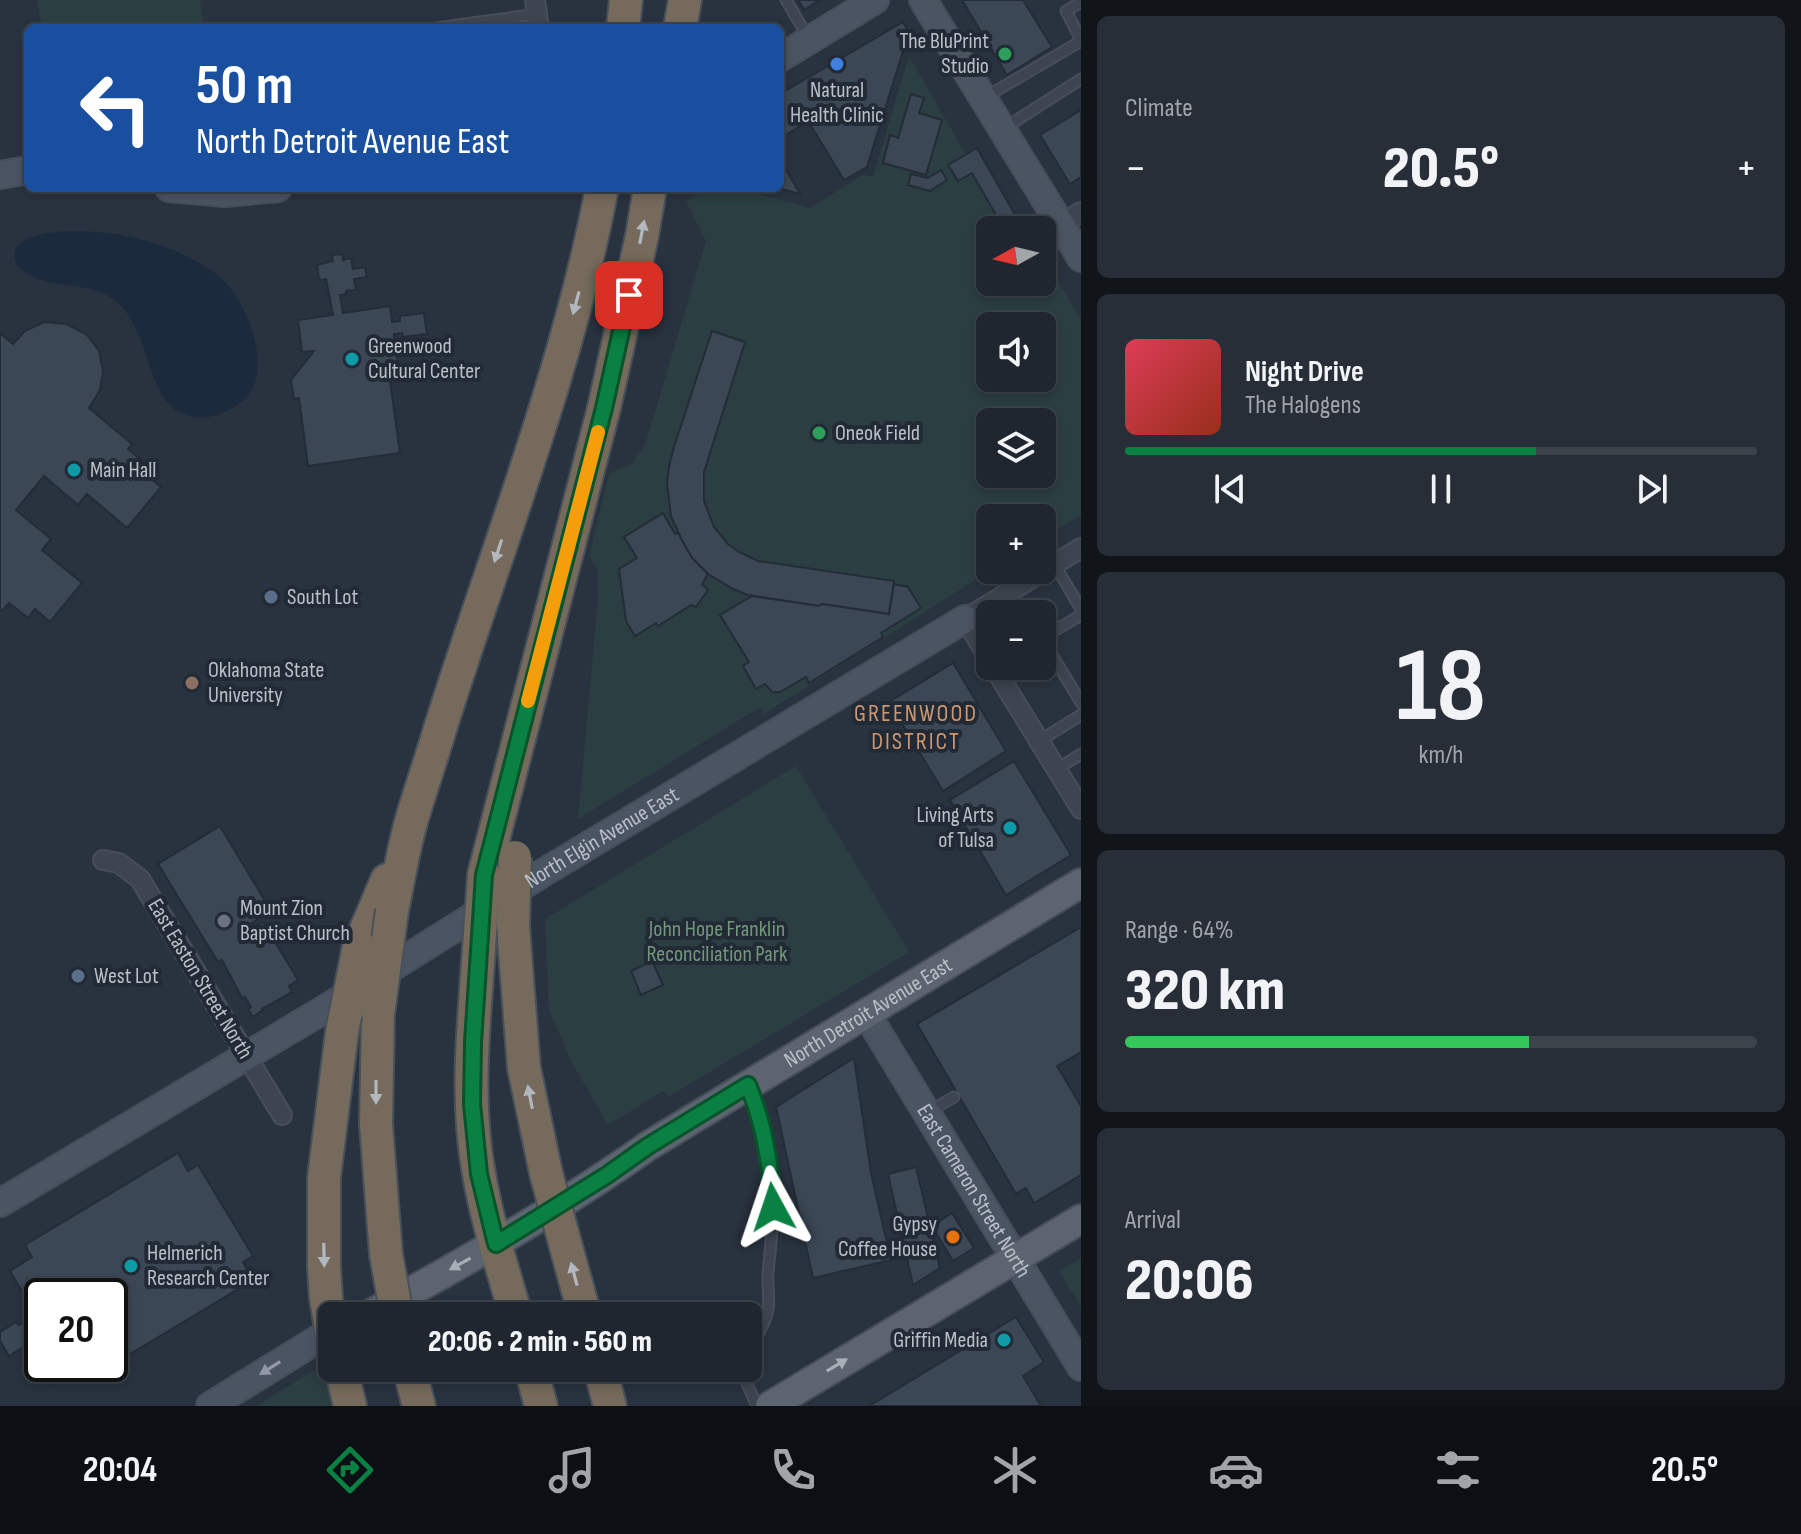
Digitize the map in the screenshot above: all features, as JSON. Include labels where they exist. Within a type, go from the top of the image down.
[{"type":"highway","points":[[623,24],[626,0]]},
{"type":"highway","points":[[681,24],[685,0]]},
{"type":"highway","points":[[512,1302],[479,1174],[472,1104],[484,875],[604,408],[650,192]]},
{"type":"highway","points":[[328,1302],[324,1267],[324,1178],[342,1032],[359,946],[411,822],[559,363],[578,298],[601,194]]},
{"type":"highway","points":[[559,580],[523,763],[513,926],[524,1068],[546,1173],[581,1302]]},
{"type":"highway","points":[[395,1302],[386,1254],[376,1124],[378,1014],[392,911],[411,822]]},
{"type":"highway","points":[[344,1382],[350,1406]]},
{"type":"highway","points":[[413,1382],[419,1406]]},
{"type":"highway","points":[[535,1382],[541,1406]]},
{"type":"highway","points":[[604,1382],[610,1406]]},
{"type":"main road","name":"North Detroit Avenue East","points":[[392,1302],[496,1244],[648,1146],[1081,883]]},
{"type":"main road","points":[[770,1406],[1081,1219]]},
{"type":"street","points":[[784,56],[875,0]]},
{"type":"street","points":[[923,0],[1002,129],[1071,218],[1081,258]]},
{"type":"street","points":[[0,175],[24,171]]},
{"type":"street","points":[[214,192],[236,192]]},
{"type":"street","name":"North Elgin Avenue East","points":[[1056,564],[1081,548]]},
{"type":"street","name":"North Elgin Avenue East","points":[[0,1203],[1023,584]]},
{"type":"street","points":[[965,619],[976,637]]},
{"type":"street","points":[[1002,680],[1081,809]]},
{"type":"street","name":"East Easton Street North","points":[[103,860],[119,863],[140,879],[282,1115]]},
{"type":"street","name":"East Cameron Street North","points":[[866,1013],[1081,1367]]},
{"type":"street","points":[[210,1406],[318,1340]]},
{"type":"lane","points":[[786,0],[809,40]]},
{"type":"lane","points":[[983,98],[1081,40],[1066,11],[1081,2]]},
{"type":"lane","points":[[465,24],[537,14]]},
{"type":"lane","points":[[1002,129],[1081,79]]},
{"type":"lane","points":[[1056,567],[1081,612],[1056,629]]},
{"type":"lane","points":[[1056,661],[1081,703]]},
{"type":"lane","points":[[1039,741],[1081,715]]},
{"type":"lane","points":[[1057,769],[1081,754]]},
{"type":"lane","points":[[748,1085],[759,1114],[771,1174],[773,1207],[768,1308],[762,1327]]},
{"type":"lane","points":[[927,1113],[954,1097]]},
{"type":"lane","points":[[747,1382],[757,1406]]},
{"type":"green space","points":[[37,0],[200,0],[203,24],[41,24]]},
{"type":"green space","name":"Oneok Field","points":[[909,56],[965,153],[977,148],[1017,216],[976,216],[976,296],[1056,296],[1056,279],[1081,319],[1081,515],[1056,530],[1056,504],[976,504],[976,580],[764,714],[759,708],[578,819],[598,598],[597,569],[589,556],[609,473],[632,464],[645,445],[706,241],[686,201],[701,192],[752,192],[810,208],[863,175],[873,177]]},
{"type":"green space","name":"John Hope Franklin Reconciliation Park","points":[[796,766],[909,952],[668,1097],[663,1091],[608,1125],[571,1061],[549,1010],[545,919]]},
{"type":"green space","points":[[1081,1258],[1081,1307],[1059,1271]]},
{"type":"green space","points":[[313,1371],[318,1372],[318,1382],[330,1382],[340,1406],[256,1406]]},
{"type":"water","points":[[66,231],[105,233],[144,240],[181,253],[226,283],[244,310],[255,342],[257,374],[247,396],[235,407],[215,416],[194,417],[179,412],[159,389],[134,325],[125,310],[113,299],[91,289],[40,279],[17,266],[16,248],[22,242],[38,235]]},
{"type":"building","points":[[798,0],[820,0],[804,10]]},
{"type":"building","points":[[962,0],[1023,0],[1052,47],[1007,75]]},
{"type":"building","points":[[903,22],[909,32],[867,167],[844,180],[808,121],[784,136],[784,92]]},
{"type":"building","points":[[911,94],[924,98],[919,113],[942,120],[926,175],[883,163],[890,135],[898,138]]},
{"type":"building","points":[[1081,110],[1081,177],[1070,184],[1040,135]]},
{"type":"building","points":[[977,148],[1016,216],[997,216],[972,173],[958,181],[948,165]]},
{"type":"building","points":[[784,166],[800,194],[784,190]]},
{"type":"building","points":[[784,166],[800,194],[784,190]]},
{"type":"building","points":[[941,170],[947,180],[930,191],[908,185],[911,174],[928,178]]},
{"type":"building","name":"Greenwood Cultural Center","points":[[342,254],[343,260],[351,258],[353,269],[365,267],[367,277],[354,279],[356,290],[340,295],[343,313],[390,306],[392,322],[400,321],[400,316],[424,313],[427,334],[403,337],[402,333],[394,334],[398,365],[388,366],[400,453],[308,466],[299,398],[294,399],[291,380],[314,351],[302,352],[298,320],[333,315],[326,279],[319,280],[317,265],[333,261],[332,255]]},
{"type":"building","name":"Main Hall","points":[[44,322],[67,324],[87,335],[99,351],[103,371],[100,390],[89,408],[132,444],[128,449],[150,467],[145,474],[161,487],[127,528],[87,494],[78,505],[44,476],[16,510],[51,539],[42,550],[82,583],[50,622],[35,609],[28,618],[9,603],[2,611],[0,609],[0,333],[13,344],[25,331]]},
{"type":"building","points":[[712,331],[745,342],[704,472],[704,501],[714,527],[728,544],[758,561],[894,581],[889,614],[748,595],[708,574],[685,547],[671,516],[667,483],[669,467]]},
{"type":"building","points":[[663,513],[692,558],[708,574],[702,584],[708,590],[696,607],[691,605],[635,636],[626,621],[619,569],[637,558],[624,537]]},
{"type":"building","points":[[894,584],[908,587],[921,608],[881,633],[883,637],[809,683],[806,677],[780,692],[772,692],[765,684],[756,689],[743,666],[749,662],[720,615],[752,596],[889,614]]},
{"type":"building","points":[[953,663],[1006,751],[943,791],[889,702]]},
{"type":"building","name":"Living Arts of Tulsa","points":[[1014,761],[1071,855],[1006,895],[950,800]]},
{"type":"building","name":"Mount Zion Baptist Church","points":[[220,826],[268,906],[253,914],[257,920],[244,927],[246,932],[263,922],[298,980],[289,986],[292,992],[253,1017],[245,997],[242,998],[222,960],[218,962],[158,864]]},
{"type":"building","points":[[1081,927],[1081,1052],[1057,1066],[1081,1106],[1081,1175],[1034,1203],[1026,1188],[1016,1194],[917,1024]]},
{"type":"building","points":[[652,961],[663,985],[641,995],[631,971]]},
{"type":"building","points":[[854,1058],[871,1173],[891,1260],[813,1278],[776,1107]]},
{"type":"building","name":"Helmerich Research Center","points":[[178,1153],[188,1171],[198,1165],[253,1256],[243,1262],[253,1280],[128,1355],[128,1278],[24,1278],[24,1295],[10,1271],[32,1257],[25,1245]]},
{"type":"building","points":[[916,1167],[940,1268],[913,1285],[888,1174]]},
{"type":"building","name":"Gypsy Coffee House","points":[[952,1213],[974,1248],[953,1261],[932,1226]]},
{"type":"building","name":"Griffin Media","points":[[1016,1317],[1044,1362],[1023,1376],[1041,1406],[869,1406]]},
{"type":"building","name":"Helmerich Research Center","points":[[16,1322],[19,1325],[24,1322],[24,1347],[9,1356],[0,1341],[0,1332]]},
{"type":"slow traffic","points":[[528,701],[598,432]]},
{"type":"place","name":"The BluPrint Studio","points":[[1005,54]]},
{"type":"place","name":"Natural Health Clinic","points":[[837,64]]},
{"type":"place","name":"Greenwood Cultural Center","points":[[352,359]]},
{"type":"place","name":"Oneok Field","points":[[819,433]]},
{"type":"place","name":"Main Hall","points":[[74,470]]},
{"type":"place","name":"South Lot","points":[[271,597]]},
{"type":"place","name":"Oklahoma State University","points":[[192,683]]},
{"type":"place","name":"Living Arts of Tulsa","points":[[1010,828]]},
{"type":"place","name":"Mount Zion Baptist Church","points":[[224,921]]},
{"type":"place","name":"West Lot","points":[[78,976]]},
{"type":"place","name":"Gypsy Coffee House","points":[[953,1237]]},
{"type":"place","name":"Helmerich Research Center","points":[[131,1266]]},
{"type":"place","name":"Griffin Media","points":[[1004,1340]]},
{"type":"district","name":"GREENWOOD DISTRICT","points":[[916,727]]},
{"type":"route","points":[[629,295],[604,408],[484,875],[473,1042],[472,1104],[479,1174],[496,1244],[748,1085],[758,1109],[771,1174],[773,1207]]}]
